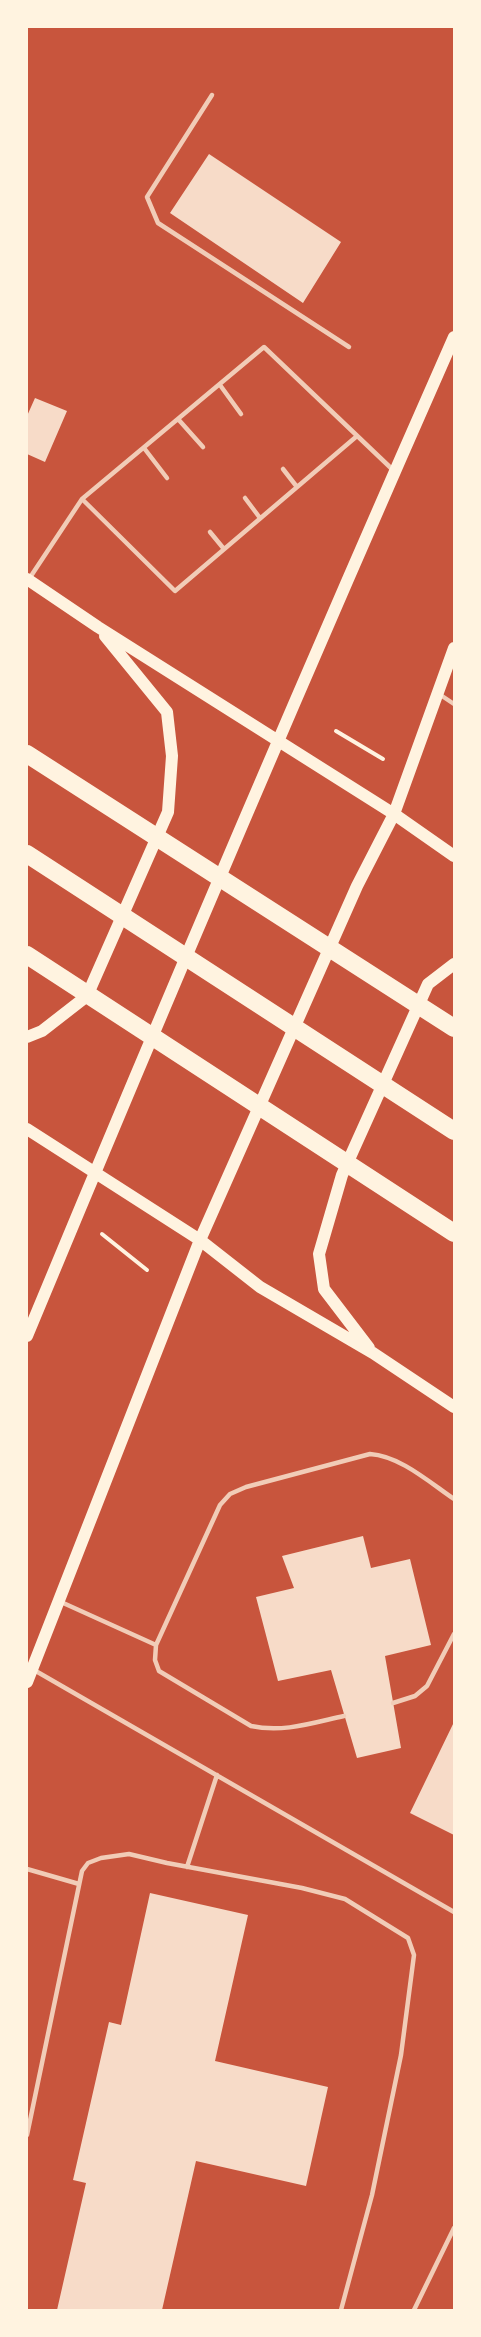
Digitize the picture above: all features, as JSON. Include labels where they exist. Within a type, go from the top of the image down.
[{"type":"highway","points":[[27,754],[454,1028]]},
{"type":"highway","points":[[27,854],[454,1131]]},
{"type":"highway","points":[[27,955],[454,1233]]},
{"type":"main road","points":[[27,1336],[130,1088],[454,337]]},
{"type":"main road","points":[[28,579],[98,627],[394,814],[454,856]]},
{"type":"main road","points":[[27,1037],[42,1031],[87,996],[168,812],[172,756],[167,712],[98,627]]},
{"type":"main road","points":[[27,1682],[200,1240],[357,886],[394,814],[454,648]]},
{"type":"main road","points":[[372,1353],[324,1289],[319,1254],[342,1174],[428,984],[454,964]]},
{"type":"main road","points":[[27,1130],[200,1240],[260,1287],[372,1353],[454,1407]]},
{"type":"lane","points":[[212,94],[147,197],[158,223],[349,347]]},
{"type":"lane","points":[[28,579],[82,499],[264,347],[395,472]]},
{"type":"lane","points":[[220,385],[241,414]]},
{"type":"lane","points":[[178,419],[203,447]]},
{"type":"lane","points":[[82,499],[175,591],[357,436]]},
{"type":"lane","points":[[144,448],[167,478]]},
{"type":"lane","points":[[283,469],[297,487]]},
{"type":"lane","points":[[245,498],[260,518]]},
{"type":"lane","points":[[210,532],[224,549]]},
{"type":"lane","points":[[439,694],[454,704]]},
{"type":"lane","points":[[344,1716],[286,1730],[267,1730],[251,1726],[159,1671],[155,1660],[156,1645],[220,1505],[230,1494],[246,1487],[370,1454],[390,1458],[454,1499]]},
{"type":"lane","points":[[59,1601],[156,1645]]},
{"type":"lane","points":[[393,1703],[415,1696],[427,1686],[454,1634]]},
{"type":"lane","points":[[32,1668],[454,1912]]},
{"type":"lane","points":[[188,1867],[217,1775]]},
{"type":"lane","points":[[27,2135],[82,1870],[88,1863],[129,1854],[302,1888],[345,1899],[408,1938],[414,1955],[401,2055],[372,2194],[342,2310]]},
{"type":"lane","points":[[27,1869],[79,1884]]},
{"type":"lane","points":[[414,2310],[454,2228]]},
{"type":"path","points":[[336,731],[383,759]]},
{"type":"path","points":[[102,1234],[147,1270]]},
{"type":"building","points":[[209,154],[341,242],[303,303],[170,213]]},
{"type":"building","points":[[35,398],[67,411],[45,462],[27,454],[27,416]]},
{"type":"building","points":[[363,1536],[371,1568],[410,1559],[431,1645],[385,1656],[401,1748],[357,1758],[331,1670],[278,1681],[256,1597],[294,1588],[282,1556]]},
{"type":"building","points":[[454,1722],[454,1835],[410,1813]]},
{"type":"building","points":[[150,1893],[248,1915],[215,2061],[328,2087],[306,2186],[196,2161],[162,2310],[57,2310],[86,2183],[73,2180],[109,2022],[121,2025]]}]
